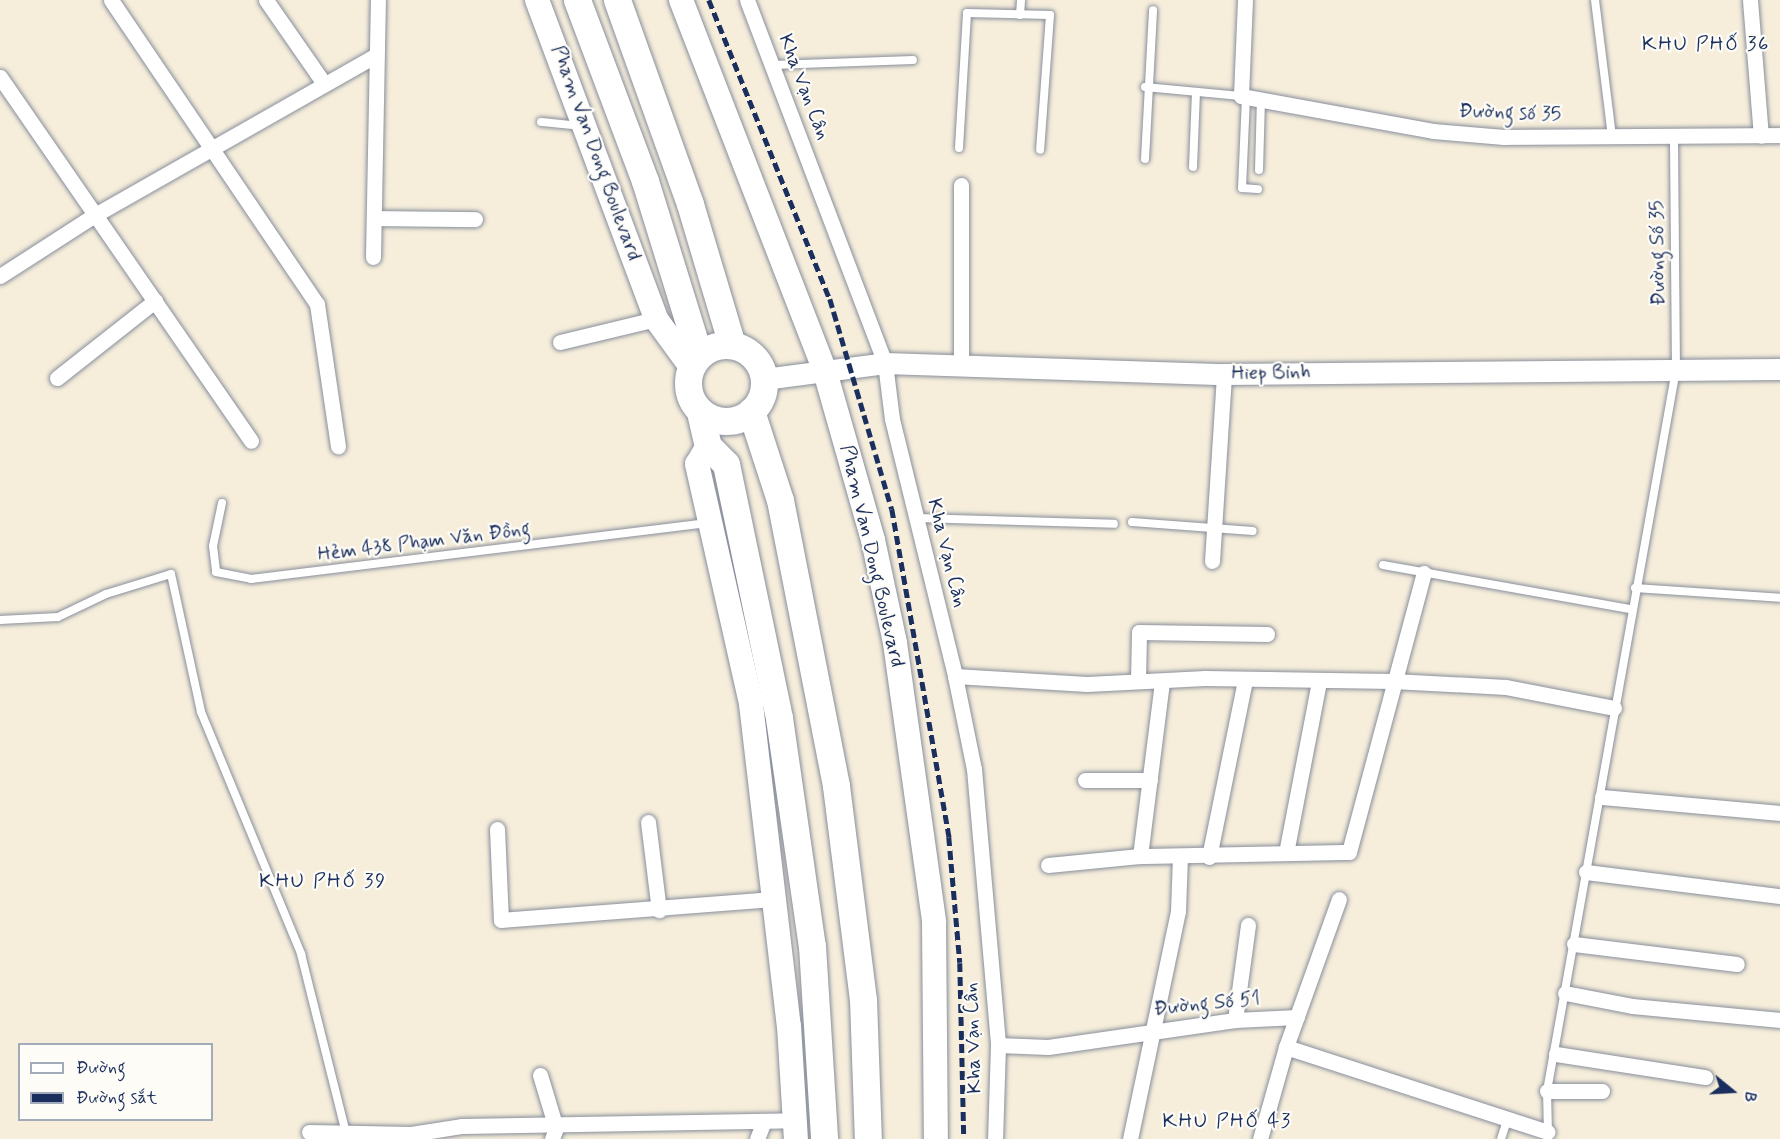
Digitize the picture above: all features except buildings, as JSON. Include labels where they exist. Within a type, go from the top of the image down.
[{"type":"highway","name":"Pham Van Dong Boulevard","points":[[577,0],[645,181],[695,361]]},
{"type":"highway","points":[[616,0],[690,204],[732,345],[754,356],[764,379],[761,400],[751,411],[729,421],[700,412]]},
{"type":"highway","points":[[732,345],[695,361],[688,391],[700,412],[708,446],[726,464],[779,718],[812,946],[824,1139]]},
{"type":"highway","points":[[751,411],[780,500],[836,786],[863,999],[868,1139]]},
{"type":"main road","name":"Pham Van Dong Boulevard","points":[[537,0],[589,127],[656,319],[695,361]]},
{"type":"main road","name":"Pham Van Dong Boulevard","points":[[681,0],[825,368],[873,540],[919,800],[934,922],[936,1139]]},
{"type":"main road","name":"Hiep Binh","points":[[764,379],[825,368],[885,363],[1224,374],[1780,369]]},
{"type":"main road","points":[[708,446],[697,464],[706,523],[751,704],[775,899],[796,1129]]},
{"type":"street","points":[[111,0],[215,149],[317,304],[338,447]]},
{"type":"street","points":[[266,0],[323,82]]},
{"type":"street","points":[[373,257],[378,0]]},
{"type":"street","name":"Kha Vạn Cân","points":[[747,0],[885,363],[917,518],[955,676],[974,769],[998,1045],[994,1139]]},
{"type":"street","points":[[1243,97],[1245,0]]},
{"type":"street","points":[[1750,0],[1761,136]]},
{"type":"street","points":[[0,276],[93,216],[215,149],[323,82],[376,55]]},
{"type":"street","points":[[0,77],[93,216],[155,301],[251,441]]},
{"type":"street","name":"Đường số 35","points":[[1243,97],[1433,131],[1612,136],[1780,135]]},
{"type":"street","points":[[961,185],[961,365]]},
{"type":"street","points":[[375,218],[475,219]]},
{"type":"street","points":[[57,378],[155,301]]},
{"type":"street","points":[[560,342],[656,319]]},
{"type":"street","points":[[1212,561],[1224,374]]},
{"type":"street","points":[[1048,865],[1140,856],[1209,857],[1349,852],[1393,681],[1424,573]]},
{"type":"street","points":[[1138,681],[1138,632],[1267,634]]},
{"type":"street","points":[[955,676],[1087,684],[1138,681],[1393,681],[1506,687],[1614,708]]},
{"type":"street","points":[[1209,857],[1245,680]]},
{"type":"street","points":[[1140,856],[1162,681]]},
{"type":"street","points":[[1286,853],[1319,681]]},
{"type":"street","points":[[1085,780],[1150,780]]},
{"type":"street","points":[[1602,797],[1780,813]]},
{"type":"street","points":[[648,822],[659,910]]},
{"type":"street","points":[[497,829],[501,920],[659,910],[775,899]]},
{"type":"street","points":[[1130,1139],[1155,1030],[1178,911],[1180,857]]},
{"type":"street","points":[[1586,872],[1780,896]]},
{"type":"street","points":[[1260,1139],[1286,1047],[1340,899]]},
{"type":"street","points":[[1235,1020],[1248,925]]},
{"type":"street","points":[[1574,944],[1737,964]]},
{"type":"street","points":[[1565,993],[1632,1006],[1780,1020]]},
{"type":"street","name":"Đường Số 51","points":[[998,1045],[1048,1047],[1235,1020],[1297,1017]]},
{"type":"street","points":[[1286,1047],[1507,1120],[1548,1136]]},
{"type":"street","points":[[1556,1054],[1705,1077]]},
{"type":"street","points":[[540,1075],[554,1133]]},
{"type":"street","points":[[1547,1091],[1602,1090]]},
{"type":"street","points":[[309,1132],[377,1136],[462,1126],[554,1133],[763,1123],[796,1129]]},
{"type":"street","points":[[757,1139],[763,1123]]},
{"type":"lane","points":[[1020,15],[1021,0]]},
{"type":"lane","points":[[1595,0],[1612,136]]},
{"type":"lane","points":[[1145,159],[1145,87],[1153,10]]},
{"type":"lane","points":[[958,147],[967,13],[1051,17],[1040,150]]},
{"type":"lane","points":[[773,65],[913,60]]},
{"type":"lane","points":[[1145,87],[1243,97],[1242,188],[1258,189]]},
{"type":"lane","points":[[1193,167],[1196,92]]},
{"type":"lane","points":[[1259,170],[1261,100]]},
{"type":"lane","points":[[541,122],[589,127]]},
{"type":"lane","name":"Đường Số 35","points":[[1548,1136],[1547,1091],[1556,1054],[1586,872],[1602,797],[1631,609],[1676,370],[1674,136]]},
{"type":"lane","name":"Hẻm 438 Phạm Văn Đồng","points":[[222,503],[213,546],[216,572],[251,579],[706,523]]},
{"type":"lane","points":[[917,518],[1114,524]]},
{"type":"lane","points":[[1131,522],[1253,531]]},
{"type":"lane","points":[[1383,565],[1631,609]]},
{"type":"lane","points":[[0,620],[58,617],[106,594],[171,574],[201,712],[302,954],[346,1133]]},
{"type":"lane","points":[[1635,588],[1780,598]]},
{"type":"lane","points":[[1501,1139],[1507,1120]]},
{"type":"railway","points":[[709,0],[830,299],[892,509],[949,837],[960,963],[964,1139]]},
{"type":"district","name":"KHU PHỐ 36","points":[[1706,44]]},
{"type":"district","name":"KHU PHỐ 39","points":[[323,881]]},
{"type":"district","name":"KHU PHỐ 43","points":[[1227,1121]]}]
